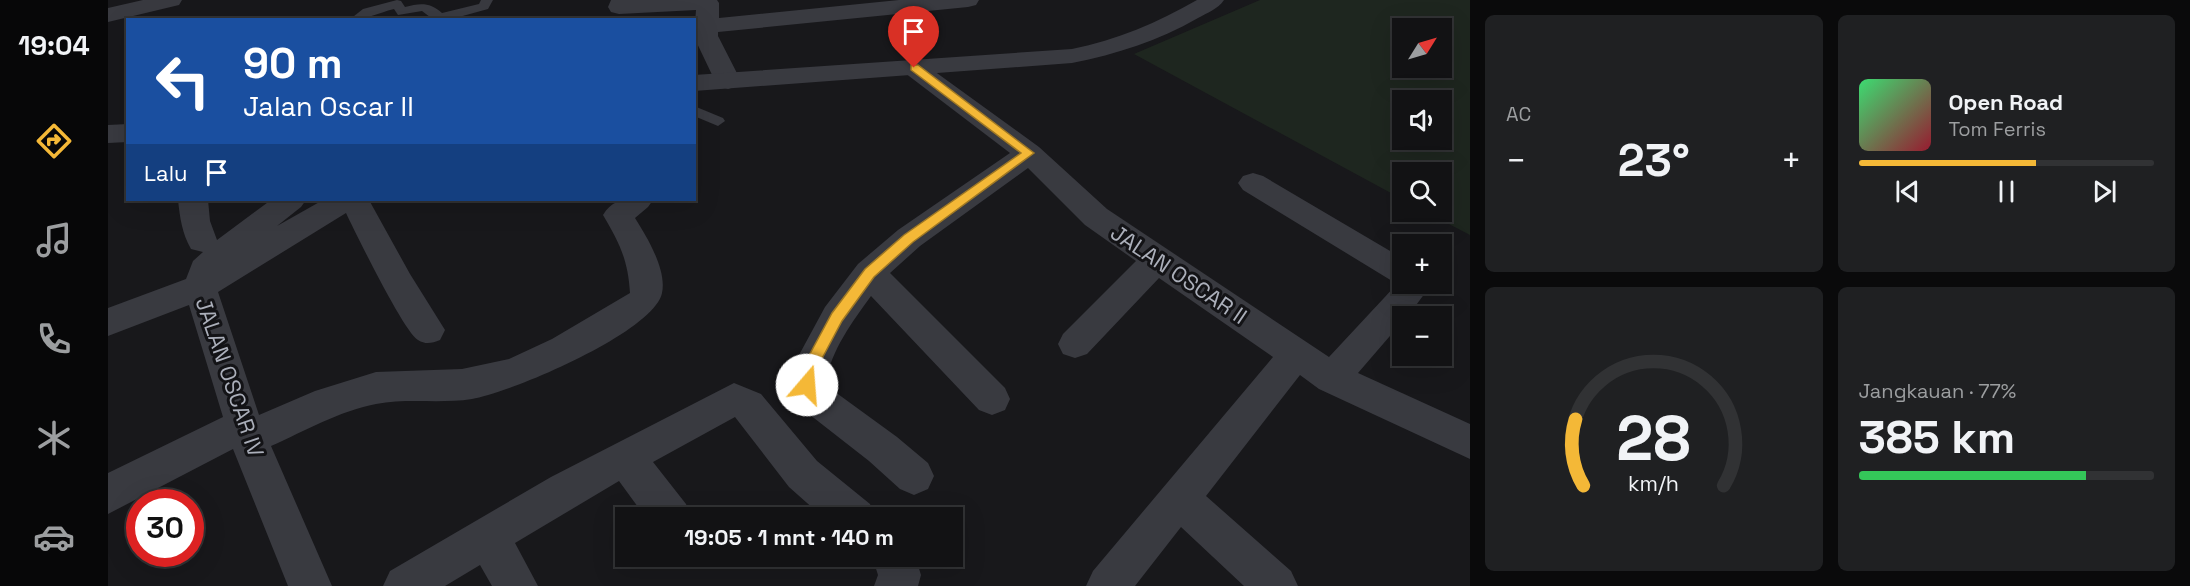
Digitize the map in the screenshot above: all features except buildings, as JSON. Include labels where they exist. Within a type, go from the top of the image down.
[{"type":"street","points":[[108,15],[171,0]]},
{"type":"street","points":[[622,0],[619,6],[707,10],[968,0]]},
{"type":"street","points":[[696,83],[1031,60],[1114,48],[1166,28],[1213,0]]},
{"type":"street","points":[[707,10],[710,46],[728,81]]},
{"type":"street","name":"JALAN OSCAR II","points":[[914,68],[1029,153],[1096,217],[1156,260],[1332,378],[1470,442]]},
{"type":"street","points":[[108,134],[126,133]]},
{"type":"street","points":[[914,476],[884,449],[818,400],[807,385],[810,368],[837,317],[869,273],[909,238],[1029,153]]},
{"type":"street","points":[[1253,183],[1392,267]]},
{"type":"street","points":[[193,201],[195,221],[202,241]]},
{"type":"street","name":"JALAN OSCAR IV","points":[[290,201],[212,262],[204,270],[200,287],[246,432],[310,586]]},
{"type":"street","points":[[108,322],[200,287],[343,201]]},
{"type":"street","points":[[355,201],[398,283],[428,330]]},
{"type":"street","points":[[108,495],[137,477],[246,432],[375,388],[409,385],[440,387],[467,384],[500,377],[526,368],[626,314],[641,303],[646,293],[644,267],[632,238],[618,215],[637,201]]},
{"type":"street","points":[[1075,344],[1156,260]]},
{"type":"street","points":[[869,273],[992,399]]},
{"type":"street","points":[[1332,378],[1408,294]]},
{"type":"street","points":[[1108,586],[1296,354]]},
{"type":"street","points":[[405,586],[625,458],[735,399],[748,405],[803,474],[842,507]]},
{"type":"street","points":[[625,458],[663,507]]},
{"type":"street","points":[[1180,499],[1276,586]]},
{"type":"street","points":[[487,537],[516,586]]},
{"type":"street","points":[[896,586],[900,581],[898,567]]},
{"type":"lane","points":[[358,18],[367,12],[397,4],[402,12],[424,6],[429,7],[439,18],[485,3],[490,18]]},
{"type":"lane","points":[[696,111],[718,121]]},
{"type":"shaded area","points":[[1260,0],[1470,0],[1470,235],[1445,222],[1452,222],[1452,162],[1392,162],[1392,194],[1134,54]]},
{"type":"route","points":[[807,385],[810,368],[837,317],[869,273],[909,238],[1029,153],[914,68]]}]
